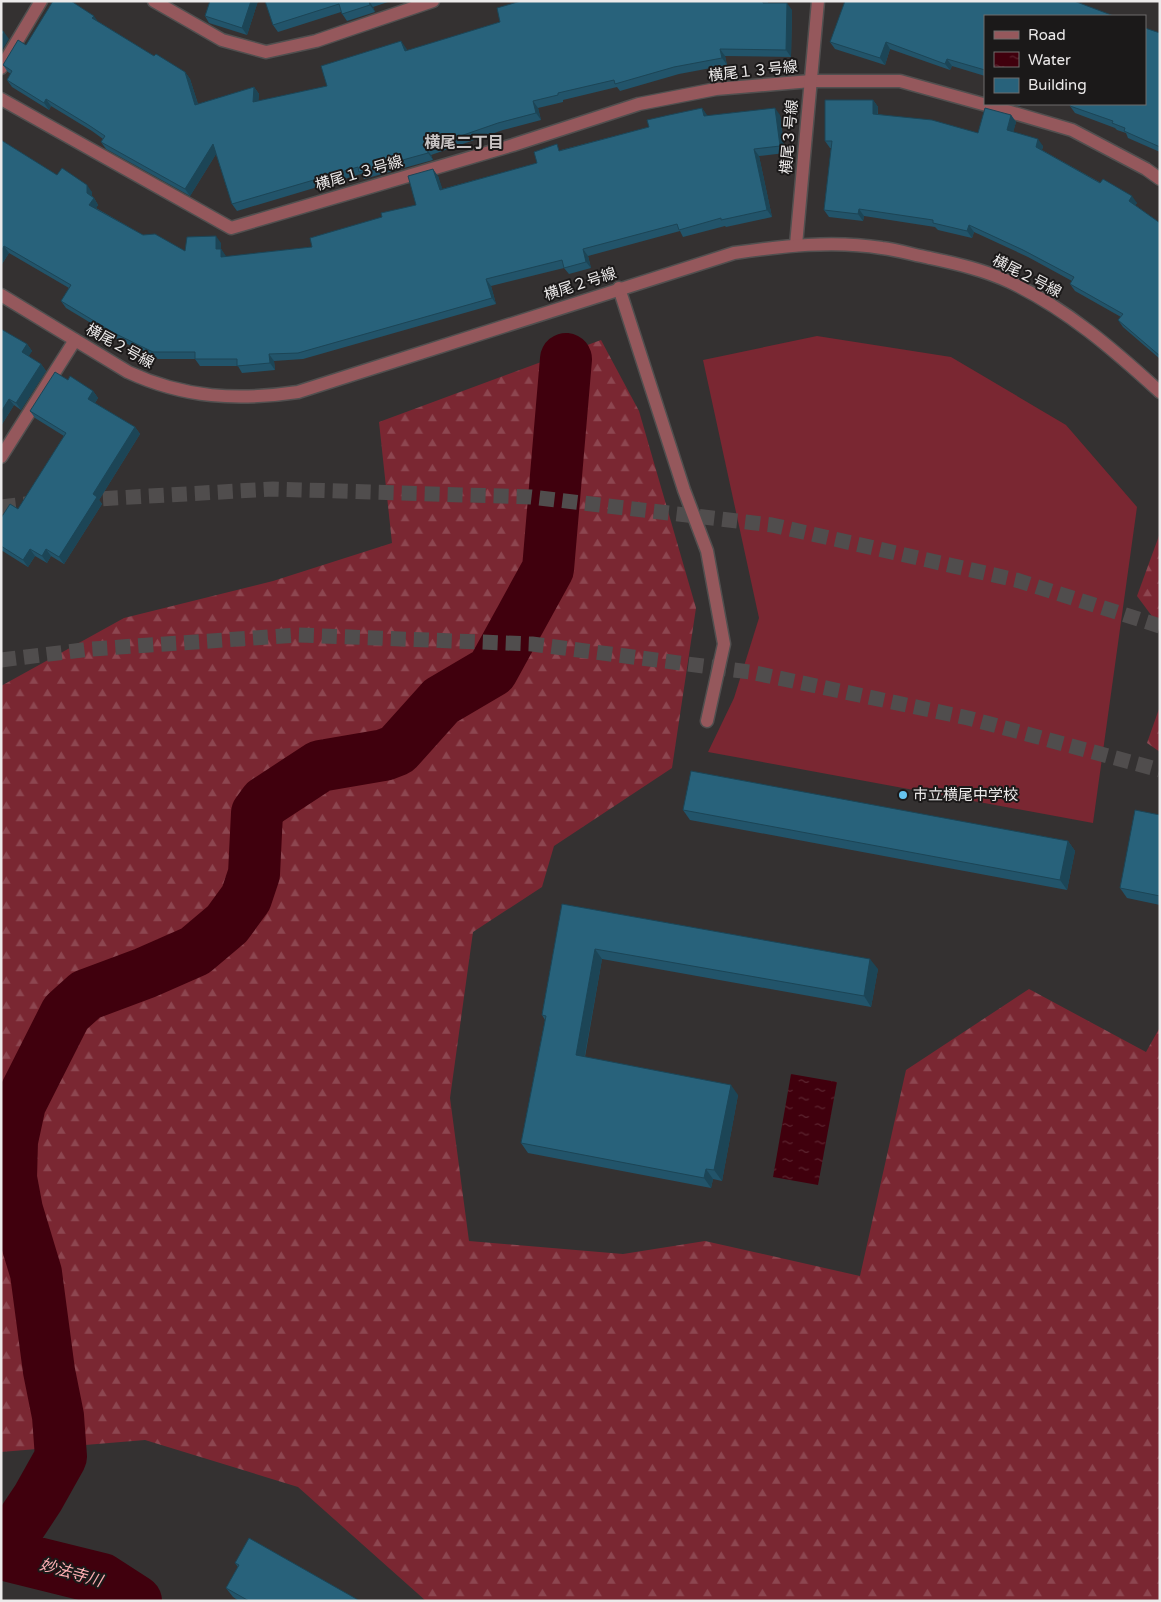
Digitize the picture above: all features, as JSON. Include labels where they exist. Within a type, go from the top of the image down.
[{"type":"street","points":[[1,68],[42,1]]},
{"type":"street","points":[[154,1],[222,40],[266,52],[316,41],[433,1]]},
{"type":"street","name":"横尾３号線","points":[[796,245],[818,1]]},
{"type":"street","name":"横尾１３号線","points":[[1,99],[231,228],[513,145],[639,104],[716,89],[811,81],[900,82],[984,104]]},
{"type":"street","name":"横尾１３号線","points":[[986,105],[1072,130],[1146,169],[1160,179]]},
{"type":"street","name":"横尾２号線","points":[[1,295],[128,372],[168,388],[210,397],[256,398],[298,392],[619,288],[734,253],[796,245],[832,244],[881,248],[974,267],[1011,282],[1063,313],[1110,346],[1160,392]]},
{"type":"street","points":[[619,288],[684,490],[707,551],[724,644],[706,721]]},
{"type":"street","points":[[1,457],[75,340]]},
{"type":"green space","points":[[817,336],[951,357],[1066,425],[1137,507],[1093,823],[708,752],[734,698],[759,618],[703,360]]},
{"type":"green space","points":[[601,340],[639,411],[696,608],[672,768],[554,846],[542,887],[473,932],[450,1098],[469,1241],[623,1254],[705,1241],[860,1276],[906,1070],[1029,989],[1146,1052],[1160,1027],[1160,1599],[1157,1601],[426,1601],[298,1487],[145,1440],[1,1452],[1,686],[124,618],[273,581],[392,543],[379,422]]},
{"type":"green space","points":[[1160,533],[1160,627],[1137,596]]},
{"type":"green space","points":[[1160,706],[1160,752],[1147,743]]},
{"type":"water","points":[[791,1074],[837,1082],[818,1185],[773,1177]]},
{"type":"building","points":[[53,1],[71,1],[94,16],[92,18],[154,56],[156,54],[185,72],[195,105],[254,87],[253,102],[327,86],[321,66],[401,41],[405,51],[500,22],[497,8],[521,1],[763,1],[763,3],[787,3],[786,50],[720,49],[722,58],[674,67],[615,84],[614,80],[558,93],[558,95],[533,101],[536,113],[498,123],[426,148],[428,153],[359,172],[358,167],[232,204],[213,144],[185,189],[101,142],[105,136],[87,124],[46,99],[44,103],[7,80],[12,71],[3,65],[18,40],[26,45]]},
{"type":"building","points":[[210,1],[251,1],[242,28],[205,16]]},
{"type":"building","points":[[265,1],[369,1],[370,5],[342,14],[339,4],[273,25]]},
{"type":"building","points":[[845,1],[1074,1],[1111,15],[984,15],[984,70],[947,59],[945,64],[886,42],[880,58],[830,42]]},
{"type":"building","points":[[1146,28],[1160,33],[1160,147],[1124,131],[1125,128],[1112,123],[1113,121],[1070,106],[1146,105]]},
{"type":"building","points":[[825,100],[873,100],[873,114],[932,120],[978,133],[985,108],[1011,115],[1007,130],[1038,139],[1036,147],[1100,183],[1103,179],[1132,196],[1129,201],[1160,223],[1160,356],[1118,320],[1123,314],[1070,284],[1074,277],[1023,250],[969,225],[967,231],[933,223],[933,220],[859,209],[858,214],[824,210],[832,141],[825,141]]},
{"type":"building","points":[[702,108],[704,116],[775,108],[780,146],[754,149],[767,210],[721,220],[721,218],[679,230],[677,224],[583,249],[586,262],[564,268],[562,260],[486,279],[492,298],[298,353],[269,354],[270,363],[237,366],[237,359],[195,359],[195,352],[153,352],[114,333],[61,301],[71,285],[4,246],[1,251],[1,140],[57,175],[62,168],[87,185],[87,193],[94,198],[89,205],[143,235],[155,234],[185,251],[187,237],[216,236],[216,249],[221,249],[221,257],[312,247],[310,238],[382,217],[381,213],[416,205],[408,176],[433,169],[440,190],[537,163],[534,152],[557,144],[559,151],[649,127],[647,120]]},
{"type":"building","points":[[1,329],[27,344],[22,352],[41,364],[16,403],[9,399],[1,412]]},
{"type":"building","points":[[55,372],[68,380],[70,376],[93,391],[88,399],[135,427],[93,494],[97,497],[59,557],[46,549],[42,556],[30,549],[23,560],[1,546],[1,518],[10,504],[18,509],[66,433],[30,411]]},
{"type":"building","points":[[691,771],[1068,841],[1060,880],[683,810]]},
{"type":"building","points":[[1135,810],[1160,815],[1160,896],[1120,888]]},
{"type":"building","points":[[562,904],[870,959],[864,996],[595,949],[576,1055],[731,1085],[714,1170],[706,1169],[704,1178],[521,1143],[546,1016],[542,1015]]},
{"type":"building","points":[[249,1538],[360,1601],[249,1601],[226,1588],[239,1565],[235,1563]]},
{"type":"waterway","name":"妙法寺川","points":[[136,1601],[102,1579],[1,1554],[38,1498],[61,1457],[58,1416],[49,1371],[36,1273],[17,1210],[11,1178],[12,1141],[20,1104],[66,1013],[86,995],[145,973],[195,951],[227,924],[246,898],[254,874],[257,813],[265,802],[320,766],[384,755],[397,750],[441,701],[492,671],[548,569],[566,359]]},
{"type":"tunnel","points":[[80,500],[273,489],[531,497],[772,525],[1016,580],[1160,626]]},
{"type":"tunnel","points":[[1,507],[42,502]]},
{"type":"tunnel","points":[[1,660],[91,649],[298,635],[532,644],[750,672],[968,718],[1160,770]]},
{"type":"place","name":"市立横尾中学校","points":[[903,795]]},
{"type":"district","name":"横尾二丁目","points":[[464,143]]}]
